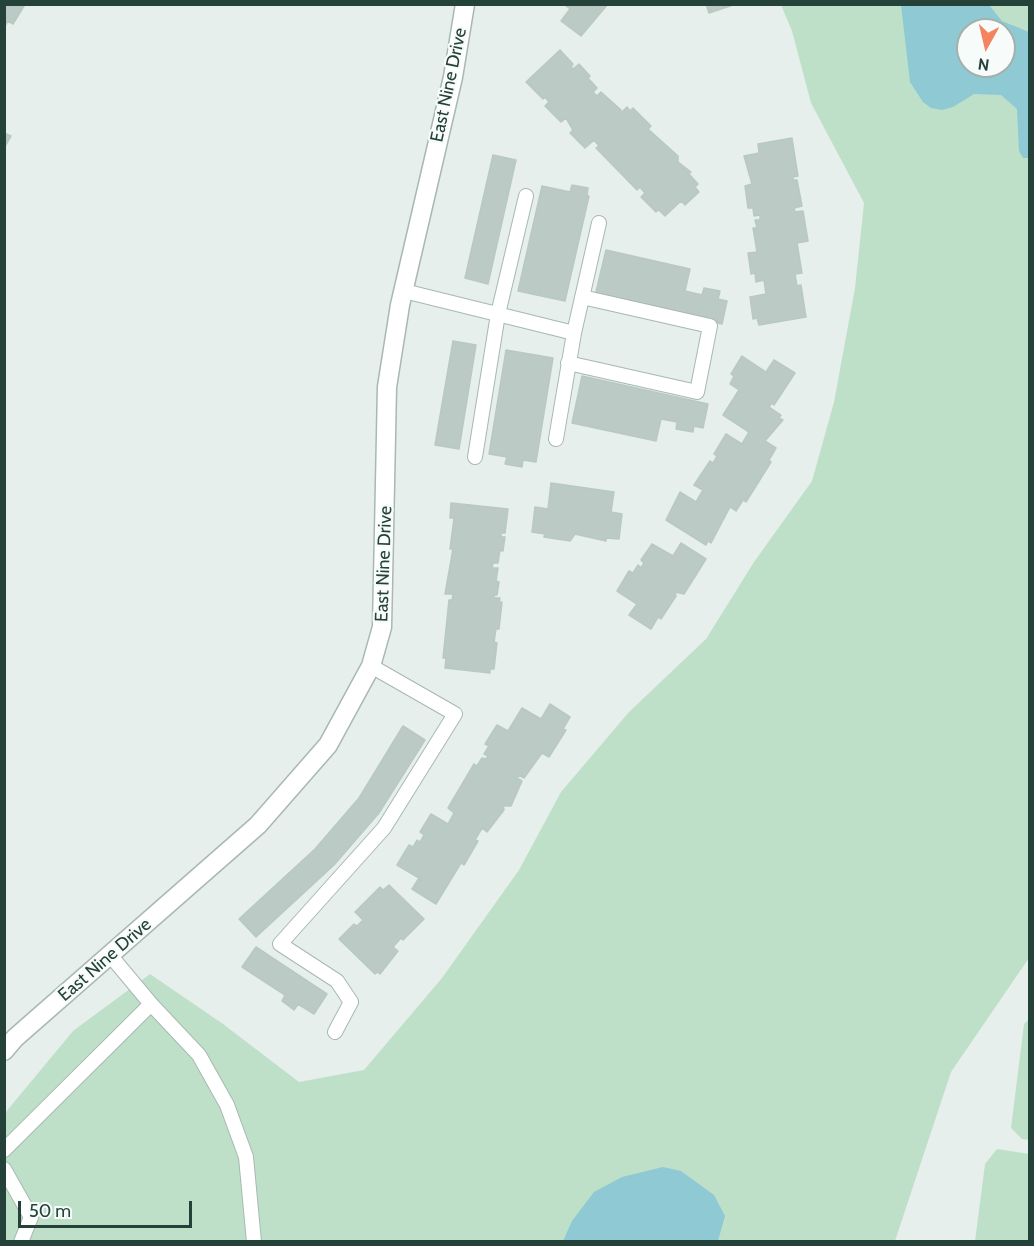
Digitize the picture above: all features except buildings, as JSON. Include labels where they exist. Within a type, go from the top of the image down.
[{"type":"street","name":"East Nine Drive","points":[[4,1051],[15,1038],[258,825],[328,745],[371,666],[382,627],[387,387],[404,291],[453,77],[465,4]]},
{"type":"lane","points":[[475,457],[498,314],[526,196]]},
{"type":"lane","points":[[556,439],[568,363],[599,223]]},
{"type":"lane","points":[[404,291],[574,333]]},
{"type":"lane","points":[[568,363],[697,392],[710,326],[582,297]]},
{"type":"lane","points":[[335,1032],[351,1002],[337,981],[280,944],[384,828],[455,714],[371,666]]},
{"type":"lane","points":[[110,955],[151,1004],[199,1055],[227,1105],[246,1157],[254,1242]]},
{"type":"lane","points":[[4,1150],[151,1004]]},
{"type":"lane","points":[[4,1169],[31,1217],[21,1242]]},
{"type":"green space","points":[[781,5],[1029,5],[1029,958],[951,1072],[895,1241],[5,1242],[5,1113],[73,1031],[150,974],[223,1024],[299,1082],[364,1070],[442,978],[519,870],[561,792],[629,712],[706,639],[754,562],[812,481],[834,402],[855,288],[864,203],[811,103],[792,31]]},
{"type":"green space","points":[[1029,1019],[1029,1140],[1022,1139],[1011,1128],[1024,1024]]},
{"type":"green space","points":[[997,1149],[1029,1154],[1029,1241],[975,1241],[985,1164]]},
{"type":"water","points":[[901,5],[989,5],[1000,18],[956,18],[956,78],[1016,78],[1016,27],[1029,32],[1029,158],[1023,158],[1019,151],[1017,109],[1001,95],[974,94],[953,107],[942,110],[931,108],[923,102],[910,82]]},
{"type":"water","points":[[663,1167],[681,1171],[714,1195],[725,1216],[718,1241],[563,1241],[572,1221],[594,1192],[622,1177]]}]
